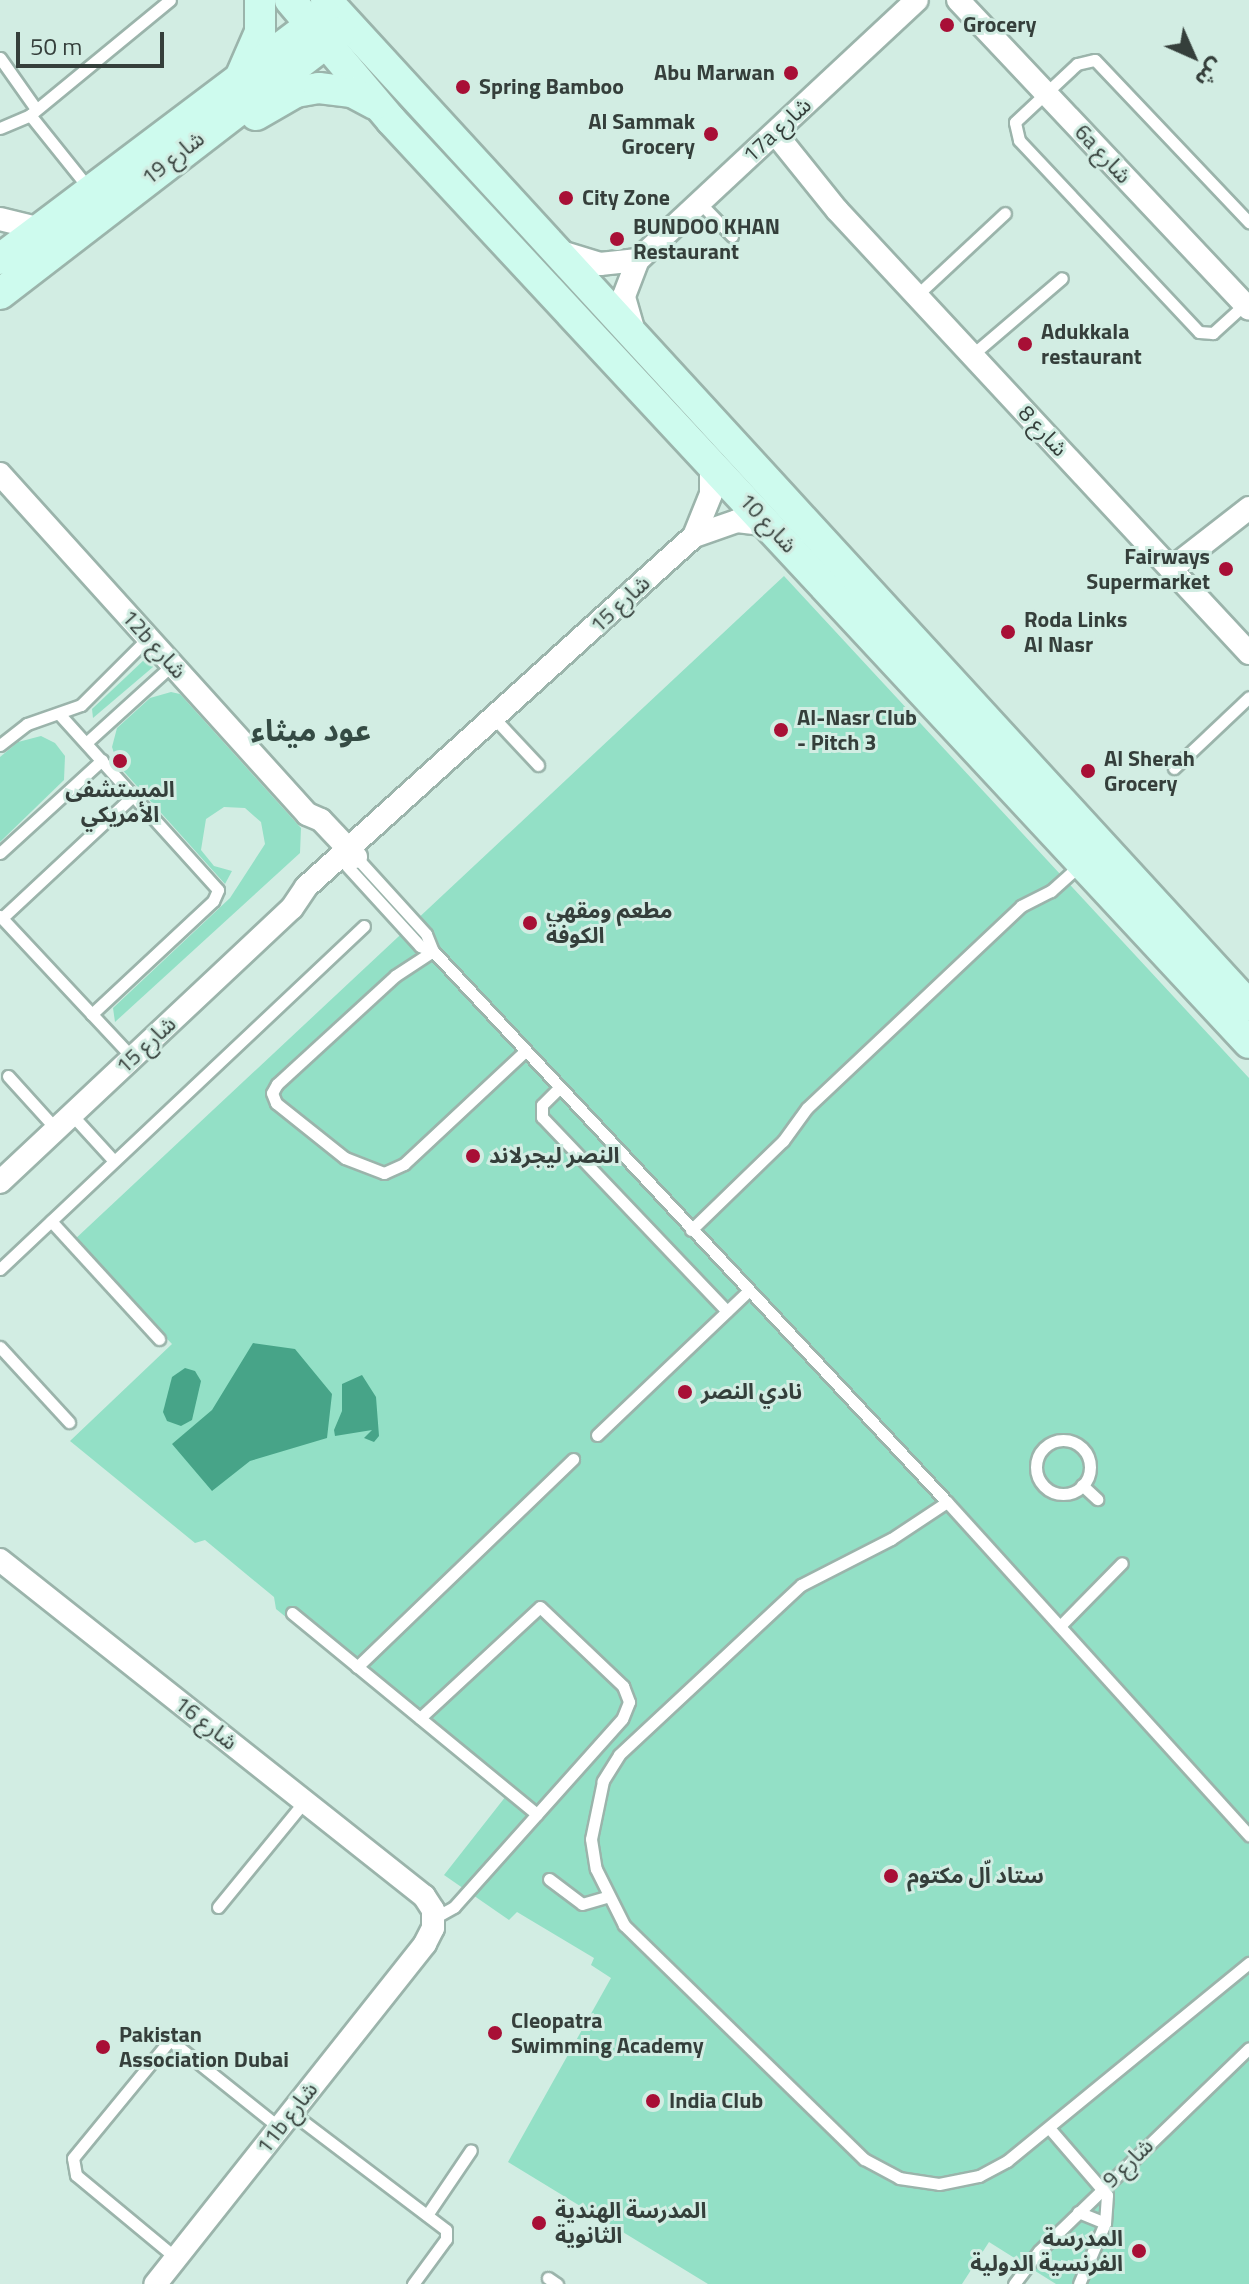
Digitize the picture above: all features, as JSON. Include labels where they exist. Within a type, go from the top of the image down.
[{"type":"main road","points":[[239,80],[260,32],[260,0]]},
{"type":"main road","name":"شارع 10","points":[[290,0],[329,20],[550,247],[1249,1006]]},
{"type":"main road","name":"شارع 19","points":[[0,259],[239,80],[329,20]]},
{"type":"main road","name":"شارع 19","points":[[0,294],[164,164],[329,20]]},
{"type":"main road","name":"شارع 10","points":[[329,20],[384,111],[1249,1043]]},
{"type":"main road","points":[[164,164],[196,155],[296,92],[352,92],[384,111]]},
{"type":"street","name":"17a شارع","points":[[639,343],[624,296],[638,260],[917,0]]},
{"type":"street","name":"6a شارع","points":[[958,0],[1248,304]]},
{"type":"street","name":"شارع 8","points":[[769,138],[1249,653]]},
{"type":"street","points":[[0,219],[41,229]]},
{"type":"street","points":[[550,247],[585,262],[638,260]]},
{"type":"street","name":"شارع 15","points":[[694,536],[711,494],[711,462]]},
{"type":"street","name":"12b شارع","points":[[0,474],[307,814],[321,820],[347,857]]},
{"type":"street","points":[[1176,574],[1244,512]]},
{"type":"street","name":"شارع 15","points":[[0,1182],[292,908],[310,900],[347,857],[396,820],[405,802],[694,536],[737,521],[769,525]]},
{"type":"street","name":"شارع 16","points":[[0,1560],[411,1887],[428,1918]]},
{"type":"street","name":"11b شارع","points":[[156,2284],[416,1951],[428,1918]]},
{"type":"lane","points":[[0,128],[33,112],[170,0]]},
{"type":"lane","points":[[0,58],[33,112],[91,191]]},
{"type":"lane","points":[[1248,304],[1213,333],[1199,332],[1015,135],[1019,117],[1077,64],[1095,60],[1249,222]]},
{"type":"lane","points":[[700,203],[732,236]]},
{"type":"lane","points":[[917,295],[1005,213]]},
{"type":"lane","points":[[972,355],[1062,278]]},
{"type":"lane","points":[[3,737],[27,724],[61,716],[90,698],[148,638]]},
{"type":"lane","points":[[86,743],[173,664]]},
{"type":"lane","points":[[1174,768],[1249,697]]},
{"type":"lane","points":[[61,716],[218,890],[213,901],[92,1014]]},
{"type":"lane","points":[[495,719],[538,765]]},
{"type":"lane","points":[[0,853],[102,760]]},
{"type":"lane","points":[[132,1057],[1,917],[134,795]]},
{"type":"lane","points":[[347,857],[426,934],[433,951],[947,1502],[1249,1835]]},
{"type":"lane","points":[[691,1230],[783,1141],[807,1108],[1010,916],[1051,891],[1082,863]]},
{"type":"lane","points":[[0,1269],[364,926]]},
{"type":"lane","points":[[433,951],[395,976],[277,1084],[272,1093],[276,1103],[345,1158],[384,1173],[404,1164],[525,1051]]},
{"type":"lane","points":[[8,1076],[114,1161]]},
{"type":"lane","points":[[559,1088],[542,1105],[542,1117],[727,1311]]},
{"type":"lane","points":[[51,1221],[159,1339]]},
{"type":"lane","points":[[597,1435],[748,1291]]},
{"type":"lane","points":[[0,1347],[69,1422]]},
{"type":"lane","points":[[1064,1437],[1091,1463],[1092,1473],[1082,1485],[1061,1496],[1035,1471],[1034,1461],[1055,1438],[1064,1437]]},
{"type":"lane","points":[[357,1667],[573,1459]]},
{"type":"lane","points":[[1082,1485],[1097,1499]]},
{"type":"lane","points":[[947,1502],[891,1539],[801,1585],[619,1755],[603,1781],[591,1839],[607,1897],[624,1925],[840,2139],[899,2178],[939,2184],[979,2176],[1050,2129],[1249,1963]]},
{"type":"lane","points":[[1060,1626],[1122,1563]]},
{"type":"lane","points":[[420,1718],[530,1611],[547,1610],[623,1686],[629,1702],[622,1719],[454,1907],[428,1918]]},
{"type":"lane","points":[[292,1613],[537,1814]]},
{"type":"lane","points":[[218,1907],[304,1802]]},
{"type":"lane","points":[[549,1879],[582,1904],[607,1897]]},
{"type":"lane","points":[[176,2258],[73,2171],[73,2158],[170,2040],[427,2215],[447,2236],[413,2284]]},
{"type":"lane","name":"شارع 9","points":[[1014,2284],[1078,2212],[1249,2048]]},
{"type":"lane","points":[[1050,2129],[1103,2187],[1109,2203],[1105,2223],[1079,2284]]},
{"type":"lane","points":[[427,2215],[471,2150]]},
{"type":"lane","points":[[1078,2212],[1105,2223]]},
{"type":"shaded area","name":"نادي النصر","points":[[784,576],[1249,1078],[1249,2284],[1056,2284],[989,2242],[962,2284],[708,2284],[508,2162],[611,1978],[591,1965],[594,1958],[517,1912],[509,1920],[444,1875],[506,1796],[276,1609],[274,1597],[205,1540],[195,1543],[70,1441],[172,1344],[73,1241]]},
{"type":"shaded area","points":[[145,659],[153,667],[93,718],[92,709]]},
{"type":"shaded area","points":[[171,692],[180,694],[301,828],[300,853],[115,1022],[113,1008],[230,898],[265,844],[261,822],[245,808],[224,807],[206,819],[201,850],[214,866],[232,871],[225,884],[118,765],[112,747],[117,728],[150,698]]},
{"type":"shaded area","points":[[41,736],[55,743],[65,756],[64,780],[0,842],[0,757],[18,742]]},
{"type":"shaded area","points":[[253,1343],[295,1349],[332,1394],[327,1438],[250,1461],[212,1491],[172,1444],[212,1410]]},
{"type":"shaded area","points":[[185,1368],[195,1371],[201,1381],[192,1420],[181,1426],[167,1421],[163,1412],[172,1377]]},
{"type":"shaded area","points":[[362,1375],[376,1397],[379,1436],[374,1442],[364,1438],[372,1430],[335,1436],[334,1430],[342,1411],[342,1384]]},
{"type":"place","name":"Grocery","points":[[947,25]]},
{"type":"place","name":"Abu Marwan","points":[[791,73]]},
{"type":"place","name":"Spring Bamboo","points":[[463,87]]},
{"type":"place","name":"Al Sammak Grocery","points":[[711,134]]},
{"type":"place","name":"City Zone","points":[[566,198]]},
{"type":"place","name":"BUNDOO KHAN Restaurant","points":[[617,239]]},
{"type":"place","name":"Adukkala restaurant","points":[[1025,344]]},
{"type":"place","name":"Fairways Supermarket","points":[[1226,569]]},
{"type":"place","name":"Roda Links Al Nasr","points":[[1008,632]]},
{"type":"place","name":"Al-Nasr Club - Pitch 3","points":[[781,730]]},
{"type":"place","name":"المستشفى الأمريكي","points":[[120,761]]},
{"type":"place","name":"Al Sherah Grocery","points":[[1088,771]]},
{"type":"place","name":"مطعم ومقهى الكوفة","points":[[530,923]]},
{"type":"place","name":"النصر ليجرلاند","points":[[473,1156]]},
{"type":"place","name":"نادي النصر","points":[[685,1392]]},
{"type":"place","name":"ستاد اّل مكتوم","points":[[891,1876]]},
{"type":"place","name":"Cleopatra Swimming Academy","points":[[495,2033]]},
{"type":"place","name":"Pakistan Association Dubai","points":[[103,2047]]},
{"type":"place","name":"India Club","points":[[653,2101]]},
{"type":"place","name":"المدرسة الهندية الثانوية","points":[[539,2223]]},
{"type":"place","name":"المدرسة الفرنسية الدولية","points":[[1139,2251]]},
{"type":"district","name":"عود ميثاء","points":[[311,730]]}]
